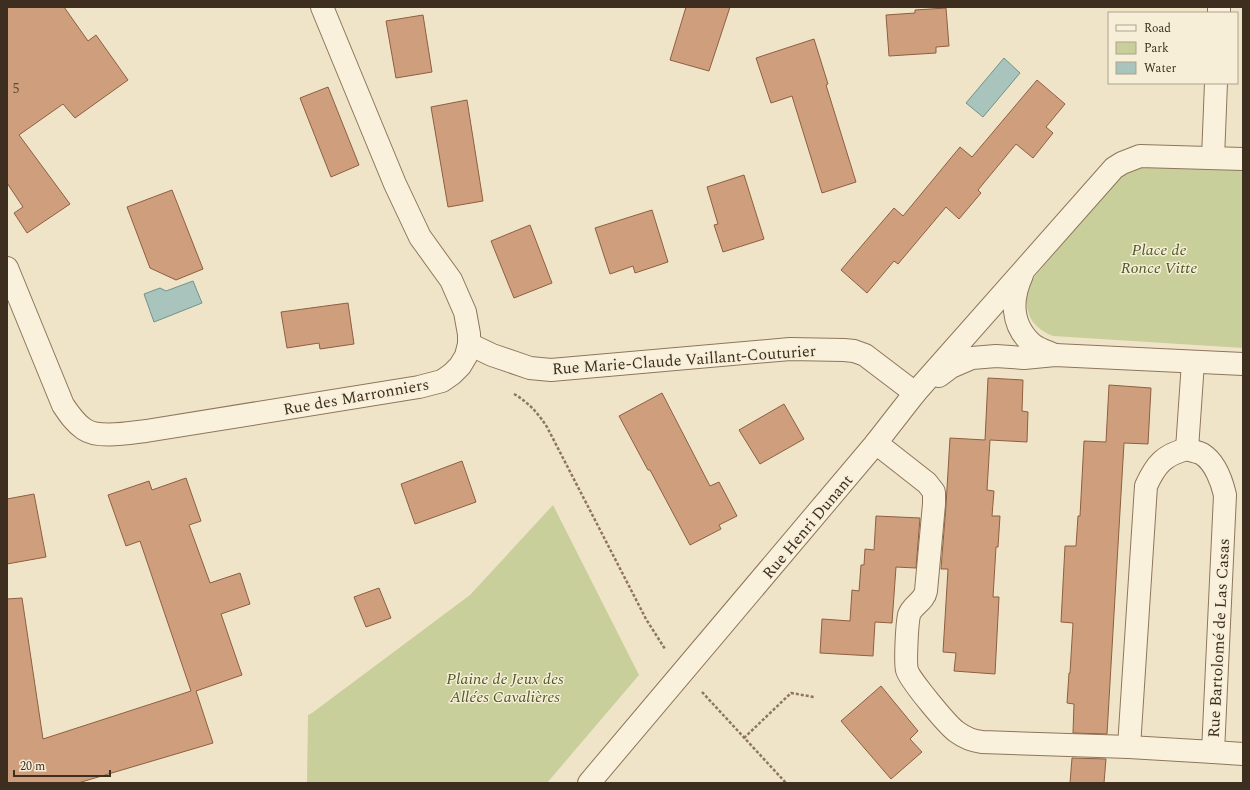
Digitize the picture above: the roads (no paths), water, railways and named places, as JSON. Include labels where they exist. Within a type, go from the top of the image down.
[{"type":"street","name":"Rue des Marronniers","points":[[7,268],[63,405],[72,419],[85,430],[98,434],[146,431],[431,384],[442,381],[452,374],[460,366],[466,356],[469,344],[469,334],[465,312],[451,280],[420,237],[395,184],[322,7]]},
{"type":"street","points":[[1213,158],[1216,84]]},
{"type":"street","name":"Rue Henri Dunant","points":[[589,783],[876,443],[915,393],[1114,168],[1140,156],[1243,159]]},
{"type":"street","name":"Rue Henri Dunant","points":[[1025,270],[1019,282],[1015,296],[1014,307],[1017,322],[1033,345],[1055,355]]},
{"type":"street","name":"Rue Marie-Claude Vaillant-Couturier","points":[[469,344],[492,355],[530,368],[551,370],[790,349],[854,351],[865,355],[915,393]]},
{"type":"street","points":[[915,393],[951,367],[972,358],[996,356],[1024,358],[1055,355],[1243,364]]},
{"type":"street","points":[[1129,747],[1146,486],[1151,474],[1159,464],[1174,452],[1188,449],[1193,362]]},
{"type":"street","name":"Rue Bartolomé de Las Casas","points":[[876,443],[927,482],[934,492],[926,591],[924,598],[914,607],[910,614],[908,622],[906,667],[910,677],[950,726],[958,733],[974,741],[982,742],[1129,747],[1213,752],[1225,495],[1221,480],[1212,465],[1203,455],[1188,449]]},
{"type":"street","points":[[1213,752],[1243,754]]},
{"type":"water","points":[[1004,58],[1020,73],[983,117],[966,103]]},
{"type":"water","points":[[193,281],[202,303],[154,322],[144,294],[160,288],[166,291]]},
{"type":"park label","name":"Place de Ronce Vitte","points":[[1159,258]]},
{"type":"park label","name":"Plaine de Jeux des Allées Cavalières","points":[[505,687]]}]
